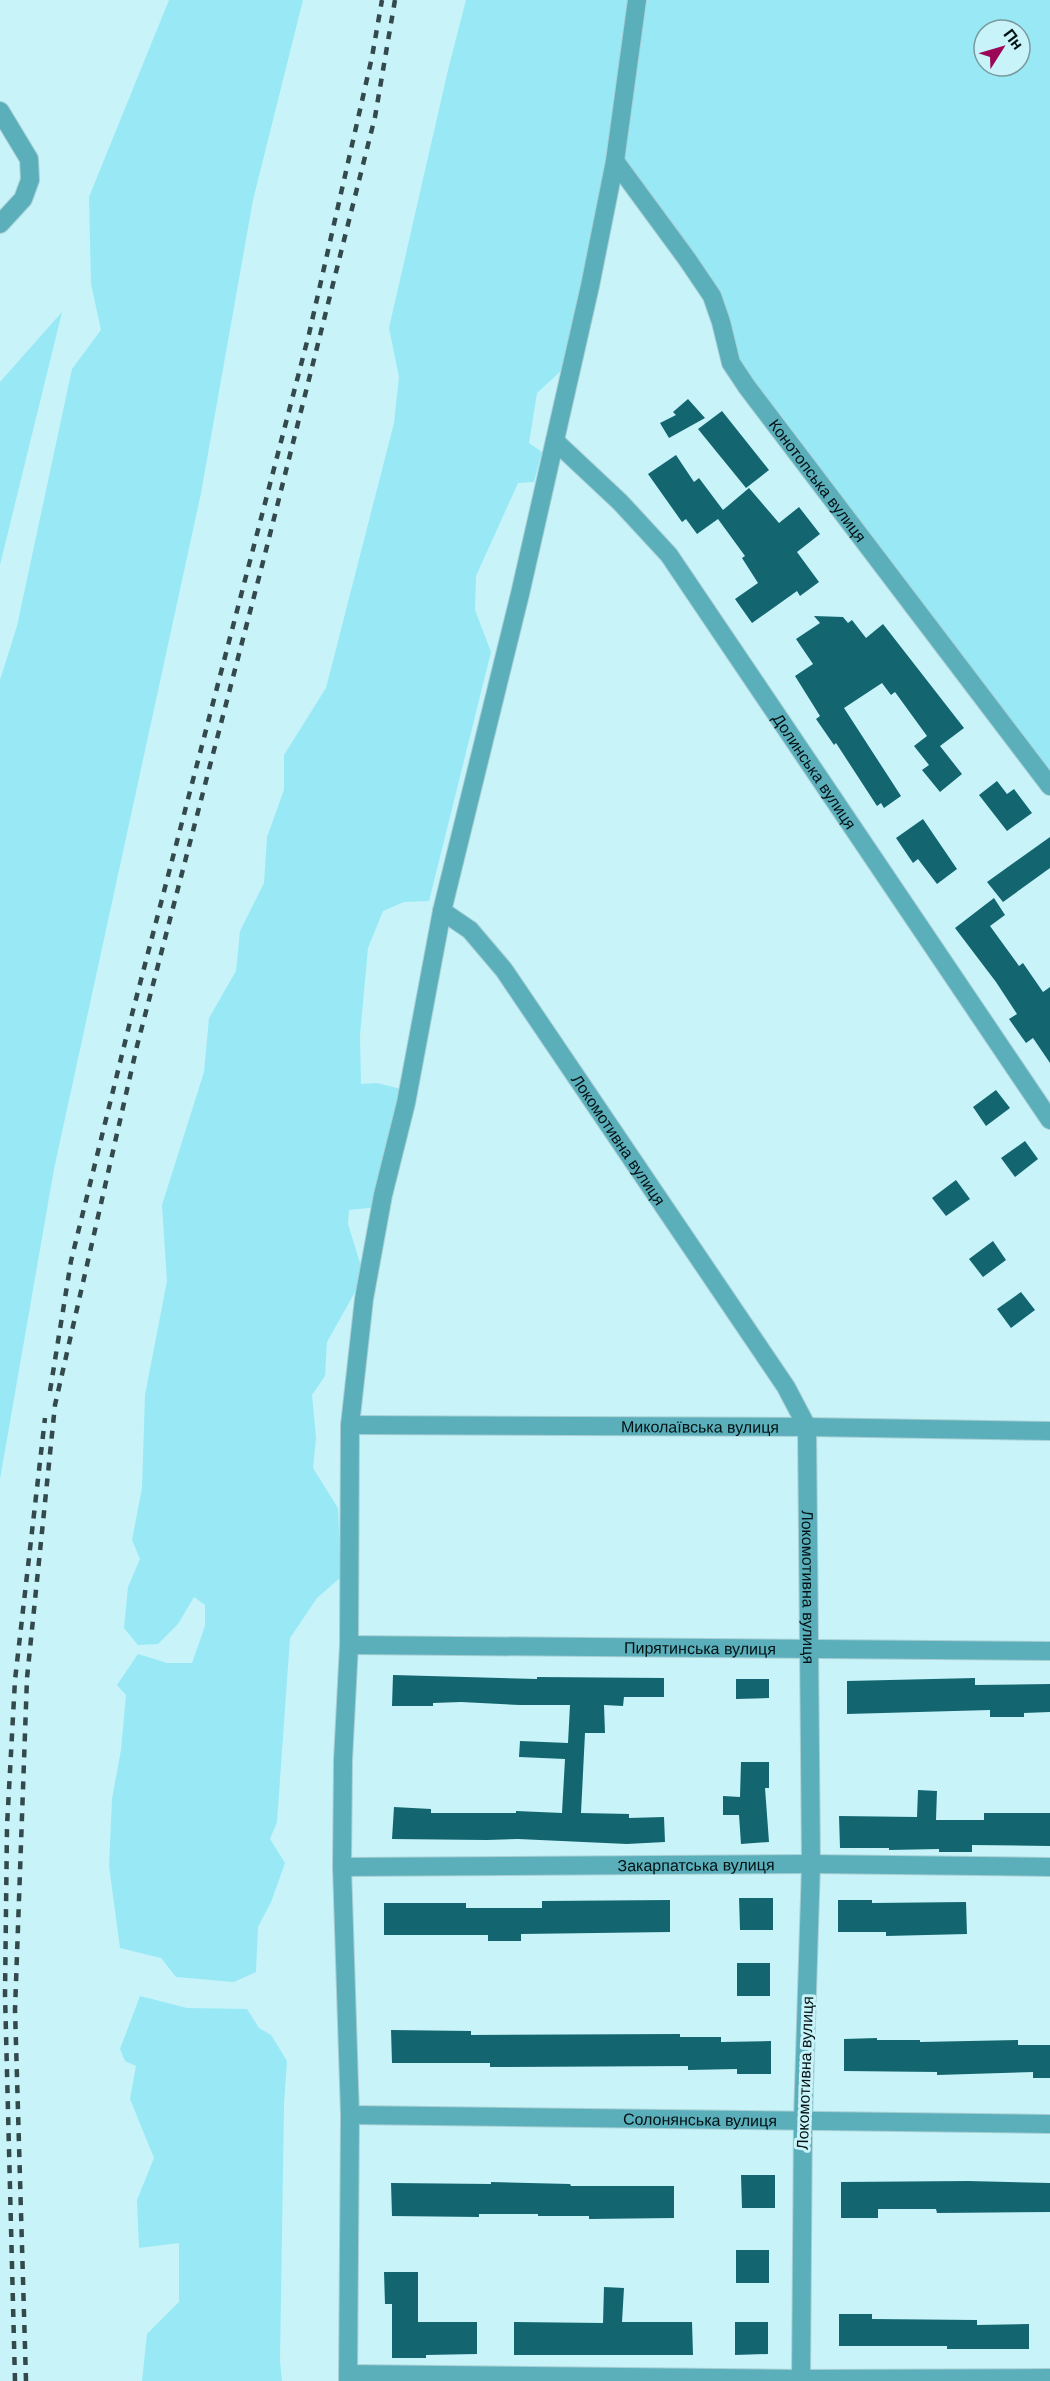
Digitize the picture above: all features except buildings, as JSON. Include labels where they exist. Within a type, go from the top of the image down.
[{"type":"street","points":[[637,0],[615,161],[590,286],[520,594],[442,911],[406,1103],[383,1195],[364,1299],[350,1425],[349,1645],[343,1760],[342,1867],[350,2115],[348,2377],[801,2380],[1050,2378]]},
{"type":"street","points":[[0,111],[29,159],[30,180],[22,199],[0,224]]},
{"type":"street","name":"Конотопська вулиця","points":[[615,161],[712,296],[731,363],[747,387],[1050,786]]},
{"type":"street","name":"Долинська вулиця","points":[[555,441],[620,502],[669,555],[1050,1120]]},
{"type":"street","name":"Локомотивна вулиця","points":[[442,911],[470,930],[504,970],[786,1387],[807,1427],[811,1864],[803,2119],[801,2380]]},
{"type":"street","name":"Миколаївська вулиця","points":[[350,1425],[807,1427],[1050,1431]]},
{"type":"street","name":"Пирятинська вулиця","points":[[349,1645],[1050,1652]]},
{"type":"street","name":"Закарпатська вулиця","points":[[342,1867],[811,1864],[1050,1867]]},
{"type":"street","name":"Солонянська вулиця","points":[[350,2115],[803,2119],[1050,2124]]},
{"type":"shaded area","points":[[169,0],[303,0],[253,200],[201,493],[54,1169],[0,1479],[0,680],[17,626],[72,369],[101,330],[91,284],[89,197]]},
{"type":"shaded area","points":[[466,0],[633,0],[607,167],[563,369],[537,393],[529,443],[542,452],[534,482],[518,483],[476,576],[475,610],[491,652],[429,901],[404,902],[383,911],[368,948],[360,1035],[361,1084],[377,1083],[401,1089],[378,1207],[349,1210],[348,1224],[364,1276],[327,1342],[325,1376],[312,1395],[316,1438],[313,1468],[338,1508],[341,1577],[317,1598],[290,1638],[277,1822],[270,1839],[285,1863],[271,1902],[258,1927],[256,1972],[234,1982],[176,1977],[161,1958],[120,1948],[109,1866],[112,1799],[121,1750],[126,1695],[117,1685],[138,1654],[167,1663],[192,1663],[205,1626],[205,1605],[194,1597],[178,1624],[158,1644],[138,1645],[124,1628],[128,1587],[140,1559],[132,1540],[142,1488],[145,1395],[167,1281],[162,1205],[204,1072],[209,1018],[236,971],[240,931],[264,883],[267,837],[284,790],[284,755],[326,688],[394,423],[399,377],[389,328]]},
{"type":"shaded area","points":[[647,0],[1050,0],[1050,772],[784,419],[741,366],[730,322],[621,158]]},
{"type":"shaded area","points":[[62,312],[0,565],[0,382]]},
{"type":"shaded area","points":[[140,1996],[187,2008],[247,2009],[259,2028],[271,2035],[287,2061],[284,2104],[280,2361],[282,2381],[142,2381],[147,2334],[179,2302],[179,2243],[139,2248],[137,2200],[154,2158],[130,2099],[136,2066],[125,2061],[120,2049]]},
{"type":"railway","points":[[50,1391],[71,1261],[130,1022],[309,334],[372,57],[382,0]]},
{"type":"railway","points":[[26,2381],[15,2010],[27,1678],[55,1405],[137,1046],[264,558],[375,117],[395,0]]},
{"type":"railway","points":[[15,2381],[5,1995],[7,1826],[15,1680],[45,1418]]}]
